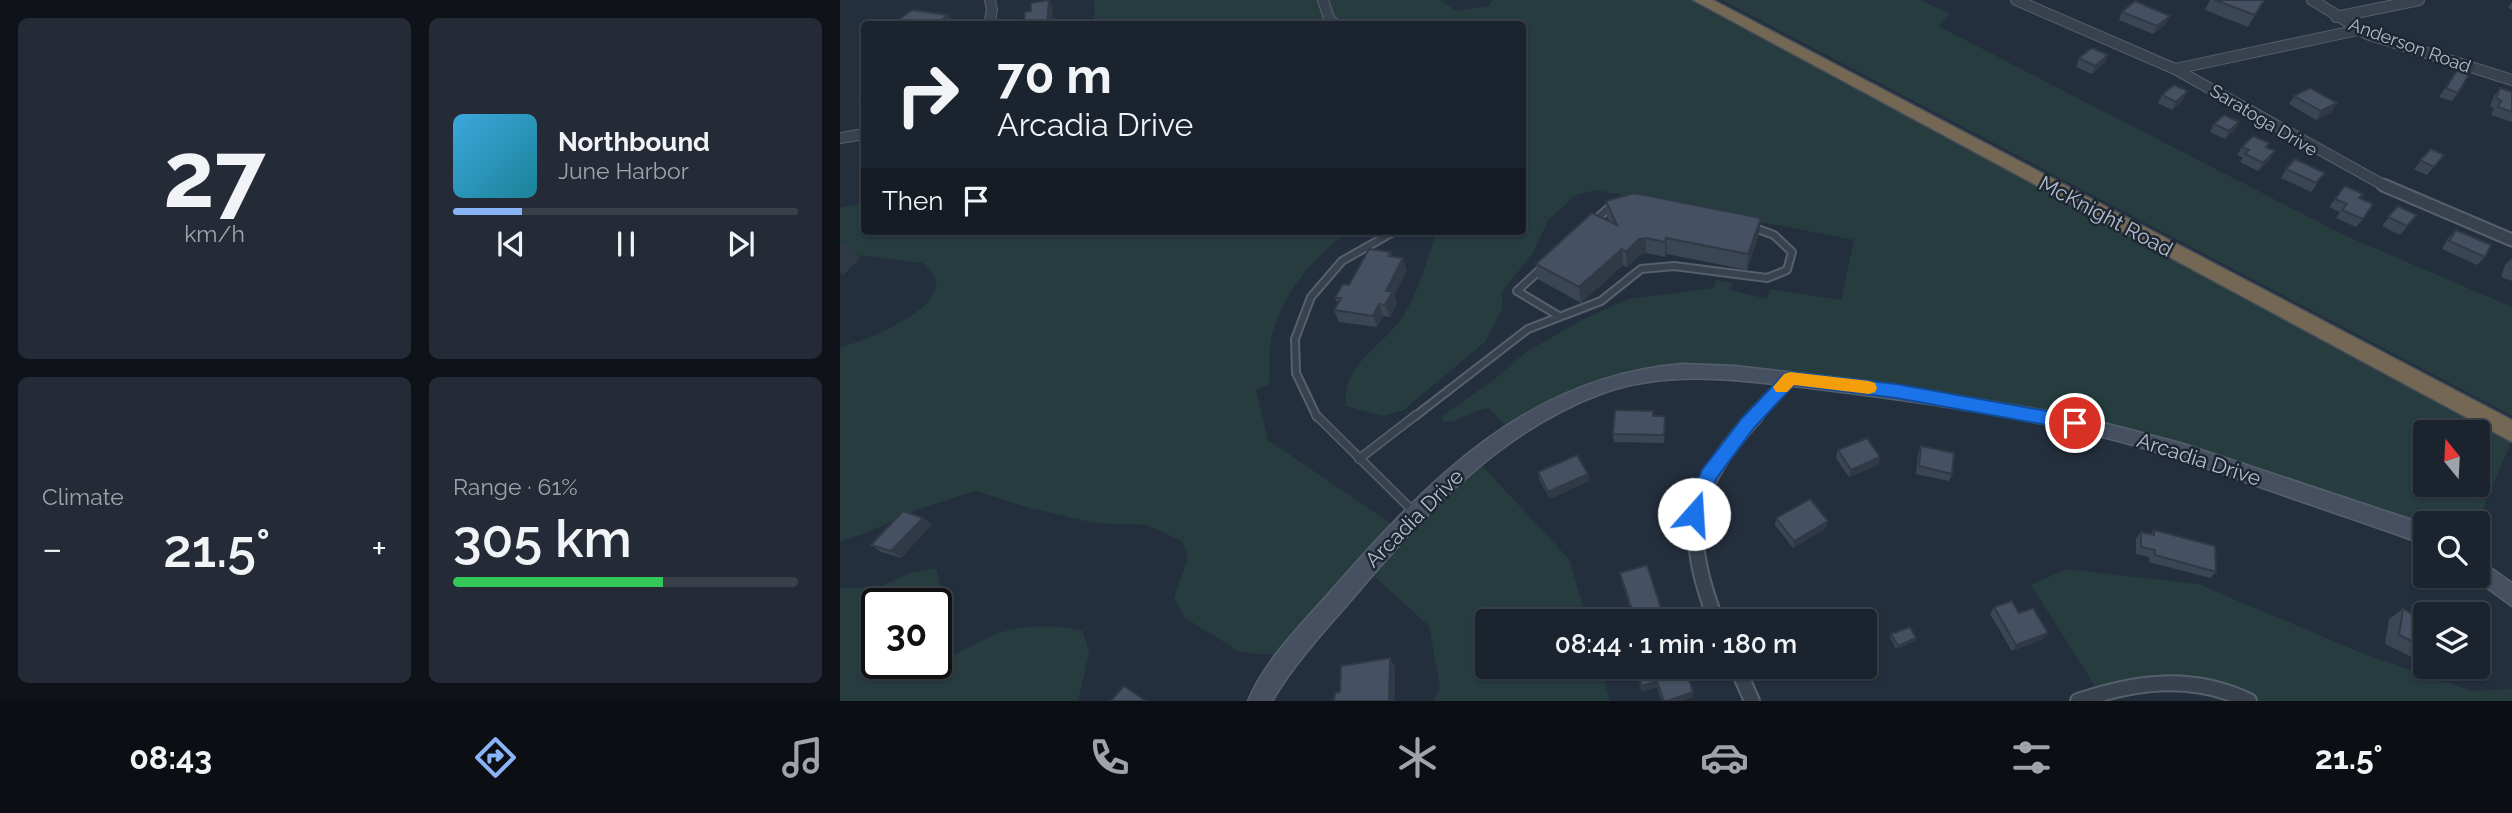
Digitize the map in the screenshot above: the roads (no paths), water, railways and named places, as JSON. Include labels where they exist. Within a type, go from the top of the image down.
[{"type":"highway","name":"McKnight Road","points":[[1701,0],[2512,432]]},
{"type":"highway","name":"McKnight Road","points":[[1722,0],[2512,416]]},
{"type":"street","points":[[1323,0],[1330,21]]},
{"type":"street","name":"Saratoga Drive","points":[[2016,0],[2175,69],[2367,177],[2512,240]]},
{"type":"street","name":"Anderson Road","points":[[2312,0],[2358,30],[2512,80]]},
{"type":"street","points":[[2336,17],[2419,0]]},
{"type":"street","points":[[989,21],[991,1]]},
{"type":"street","points":[[2175,69],[2358,30]]},
{"type":"street","points":[[840,138],[861,134]]},
{"type":"street","name":"Arcadia Drive","points":[[1259,701],[1286,660],[1415,513],[1475,458],[1534,419],[1599,387],[1650,374],[1698,369],[1896,391],[2096,427],[2212,460],[2413,530]]},
{"type":"street","points":[[1711,609],[1694,558],[1694,514],[1699,496],[1709,475],[1739,434],[1790,379]]},
{"type":"street","points":[[2490,579],[2512,596]]},
{"type":"street","points":[[1742,679],[1752,701]]},
{"type":"street","points":[[2078,701],[2119,688],[2175,681],[2233,691],[2249,701]]},
{"type":"lane","points":[[1582,232],[1610,206],[1619,204]]},
{"type":"lane","points":[[1359,458],[1528,330],[1601,301],[1642,269],[1674,266],[1767,278],[1787,270],[1791,252],[1782,240],[1763,229],[1749,226]]},
{"type":"lane","points":[[1388,235],[1342,261],[1311,297],[1295,339],[1296,373],[1319,419],[1415,513]]},
{"type":"lane","points":[[1545,265],[1517,291],[1559,316]]}]
